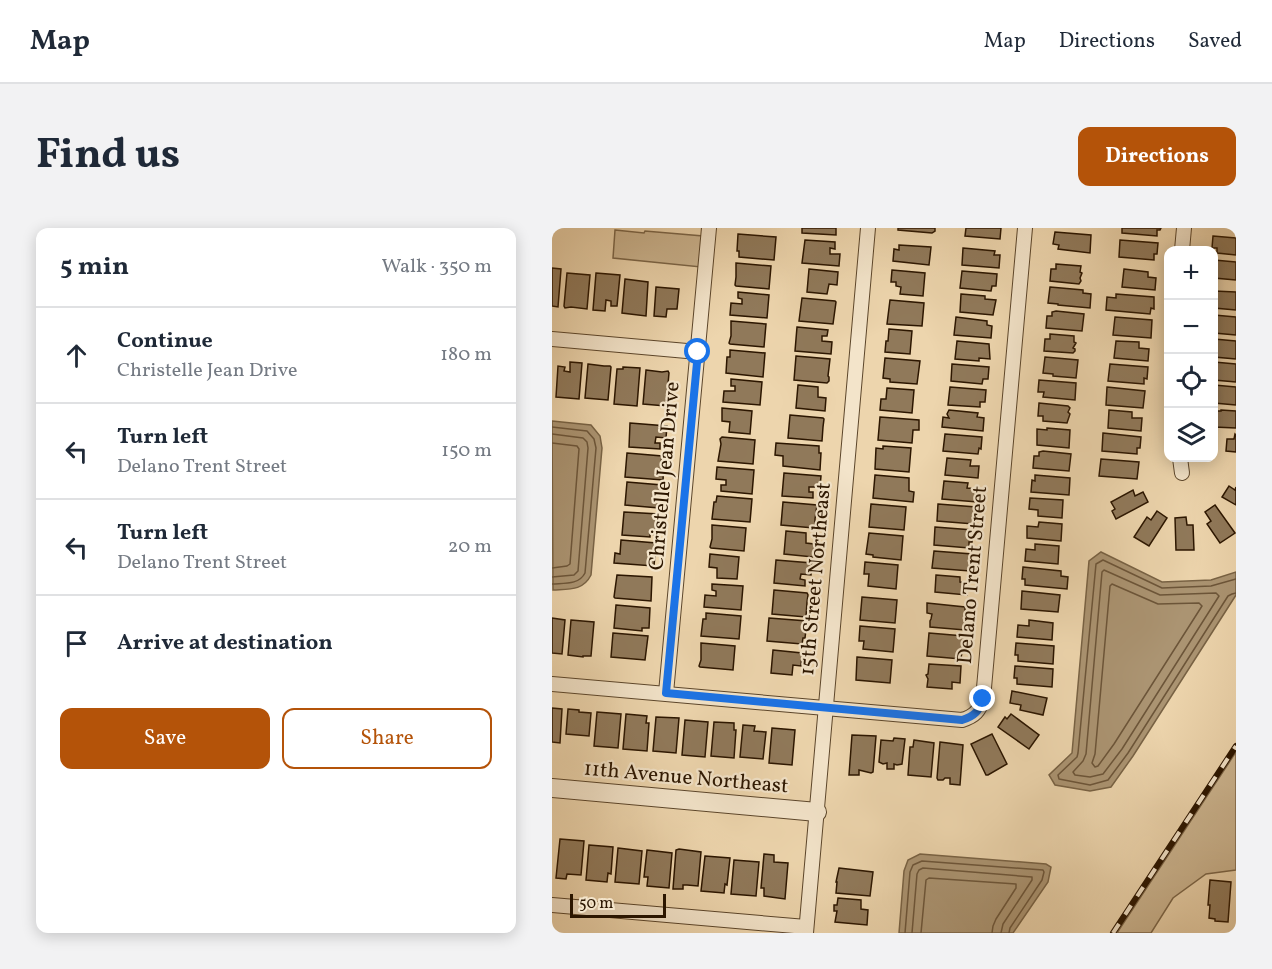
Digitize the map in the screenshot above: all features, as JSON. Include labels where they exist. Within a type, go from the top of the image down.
[{"type":"street","name":"Christelle Jean Drive","points":[[666,693],[709,228]]},
{"type":"street","name":"15th Street Northeast","points":[[806,930],[868,228]]},
{"type":"street","name":"Delano Trent Street","points":[[552,684],[962,720],[971,717],[980,708],[983,699],[1025,228]]},
{"type":"street","points":[[1182,246],[1184,228]]},
{"type":"street","points":[[552,339],[698,352]]},
{"type":"street","points":[[1181,462],[1182,473]]},
{"type":"street","name":"11th Avenue Northeast","points":[[552,788],[817,812]]},
{"type":"street","points":[[552,905],[806,930]]},
{"type":"shaded area","points":[[615,230],[703,236],[701,267],[613,258]]},
{"type":"shaded area","points":[[1236,752],[1236,870],[1206,874],[1173,898],[1151,933],[1117,933]]},
{"type":"water","points":[[552,421],[591,425],[600,436],[602,448],[591,575],[580,587],[553,590]]},
{"type":"water","points":[[1101,552],[1162,582],[1211,580],[1236,572],[1236,595],[1111,787],[1090,791],[1055,785],[1049,775],[1072,753],[1089,561]]},
{"type":"water","points":[[920,854],[1046,864],[1051,867],[1048,882],[1013,933],[899,933],[904,871],[908,860]]},
{"type":"building","points":[[802,228],[836,228],[836,235],[802,233]]},
{"type":"building","points":[[898,228],[935,228],[935,231],[932,233],[898,230]]},
{"type":"building","points":[[966,228],[1001,228],[1000,239],[965,236]]},
{"type":"building","points":[[1122,228],[1161,228],[1157,230],[1157,236],[1122,233]]},
{"type":"building","points":[[1055,232],[1091,235],[1090,253],[1058,249],[1059,245],[1053,244]]},
{"type":"building","points":[[738,234],[776,237],[774,260],[739,257]]},
{"type":"building","points":[[1213,236],[1236,238],[1236,255],[1218,253],[1218,246],[1212,246]]},
{"type":"building","points":[[805,240],[835,242],[835,249],[830,248],[830,254],[840,254],[839,266],[802,263]]},
{"type":"building","points":[[1120,240],[1158,243],[1157,254],[1154,254],[1154,260],[1119,257]]},
{"type":"building","points":[[899,245],[931,247],[929,265],[893,261],[894,249],[899,250]]},
{"type":"building","points":[[963,248],[995,251],[994,255],[1000,255],[999,268],[962,265]]},
{"type":"building","points":[[1218,260],[1236,262],[1236,280],[1218,278]]},
{"type":"building","points":[[736,263],[771,266],[769,289],[736,286]]},
{"type":"building","points":[[1056,264],[1081,266],[1079,284],[1050,281],[1051,269],[1056,269]]},
{"type":"building","points":[[552,268],[561,269],[558,307],[552,306]]},
{"type":"building","points":[[809,269],[838,272],[837,285],[829,284],[827,294],[807,292]]},
{"type":"building","points":[[1124,269],[1148,272],[1148,277],[1156,278],[1155,290],[1122,287]]},
{"type":"building","points":[[892,270],[925,273],[923,296],[900,294],[901,287],[896,286],[896,282],[891,282]]},
{"type":"building","points":[[962,271],[997,274],[996,286],[992,286],[991,291],[960,288]]},
{"type":"building","points":[[567,273],[590,275],[587,309],[565,308]]},
{"type":"building","points":[[596,273],[620,275],[617,306],[611,306],[611,301],[606,300],[605,311],[593,310]]},
{"type":"building","points":[[625,279],[648,282],[646,316],[622,313]]},
{"type":"building","points":[[656,287],[679,289],[677,309],[667,309],[666,317],[654,316]]},
{"type":"building","points":[[1050,287],[1083,290],[1083,293],[1091,294],[1090,308],[1048,303]]},
{"type":"building","points":[[1218,291],[1236,292],[1236,310],[1218,308]]},
{"type":"building","points":[[738,292],[769,295],[767,318],[730,315],[731,303],[742,304],[742,299],[738,298]]},
{"type":"building","points":[[961,294],[985,296],[985,299],[996,300],[993,315],[960,312]]},
{"type":"building","points":[[1116,294],[1154,297],[1154,309],[1151,308],[1150,314],[1106,310],[1107,297],[1116,298]]},
{"type":"building","points":[[802,298],[835,301],[833,324],[799,321]]},
{"type":"building","points":[[890,300],[924,303],[922,326],[887,324]]},
{"type":"building","points":[[1052,312],[1084,314],[1082,331],[1046,328],[1047,316],[1052,316]]},
{"type":"building","points":[[1218,315],[1236,317],[1236,335],[1218,333]]},
{"type":"building","points":[[956,317],[987,321],[987,325],[992,326],[991,338],[954,335]]},
{"type":"building","points":[[1115,317],[1152,320],[1151,338],[1113,335]]},
{"type":"building","points":[[731,321],[766,324],[764,347],[730,344]]},
{"type":"building","points":[[797,327],[828,330],[827,336],[822,336],[822,341],[832,342],[831,354],[795,351]]},
{"type":"building","points":[[889,329],[912,331],[910,354],[885,352]]},
{"type":"building","points":[[1050,334],[1074,336],[1075,351],[1073,353],[1044,351],[1045,339],[1050,339]]},
{"type":"building","points":[[1218,339],[1236,341],[1236,359],[1218,357]]},
{"type":"building","points":[[957,341],[989,344],[990,359],[979,358],[979,361],[955,359]]},
{"type":"building","points":[[1116,341],[1139,342],[1139,348],[1149,349],[1148,361],[1114,358]]},
{"type":"building","points":[[730,350],[765,353],[763,377],[726,373]]},
{"type":"building","points":[[796,356],[830,359],[829,381],[827,383],[794,380]]},
{"type":"building","points":[[1045,357],[1078,360],[1076,378],[1043,373]]},
{"type":"building","points":[[885,358],[920,361],[917,384],[890,382],[890,379],[883,378]]},
{"type":"building","points":[[570,362],[582,363],[579,399],[556,397],[558,366],[565,367],[564,371],[570,372]]},
{"type":"building","points":[[1218,362],[1236,364],[1236,382],[1218,380]]},
{"type":"building","points":[[588,364],[611,367],[608,400],[585,398]]},
{"type":"building","points":[[952,364],[989,367],[988,379],[983,379],[982,384],[951,381]]},
{"type":"building","points":[[1110,364],[1148,367],[1147,379],[1144,378],[1144,384],[1108,381]]},
{"type":"building","points":[[623,367],[640,368],[637,406],[614,404],[617,369],[623,369]]},
{"type":"building","points":[[646,370],[668,371],[666,406],[643,404]]},
{"type":"building","points":[[731,379],[762,382],[760,405],[723,402],[724,391],[735,391],[735,386],[731,386]]},
{"type":"building","points":[[1039,380],[1076,383],[1075,400],[1043,397],[1044,392],[1038,392]]},
{"type":"building","points":[[798,385],[818,387],[818,397],[826,398],[825,411],[796,408]]},
{"type":"building","points":[[1218,385],[1236,387],[1236,405],[1218,403]]},
{"type":"building","points":[[950,387],[986,390],[985,402],[980,402],[980,407],[948,405]]},
{"type":"building","points":[[1107,387],[1145,391],[1143,408],[1106,405]]},
{"type":"building","points":[[887,388],[914,390],[912,413],[880,410],[881,399],[886,399]]},
{"type":"building","points":[[1039,403],[1068,406],[1070,414],[1067,423],[1043,421],[1043,416],[1038,416]]},
{"type":"building","points":[[722,408],[752,411],[750,434],[729,432],[730,422],[722,421]]},
{"type":"building","points":[[949,410],[978,413],[977,417],[984,418],[983,431],[942,427],[943,417],[949,418],[947,414]]},
{"type":"building","points":[[1109,410],[1132,412],[1132,418],[1142,418],[1141,431],[1108,428]]},
{"type":"building","points":[[1218,411],[1236,411],[1236,428],[1218,427]]},
{"type":"building","points":[[790,415],[823,418],[822,441],[788,438]]},
{"type":"building","points":[[880,417],[919,420],[919,430],[913,430],[912,443],[878,440]]},
{"type":"building","points":[[630,423],[667,426],[666,438],[656,437],[655,443],[660,443],[660,449],[629,447]]},
{"type":"building","points":[[1047,428],[1070,430],[1069,448],[1037,445],[1037,429],[1047,430]]},
{"type":"building","points":[[1103,433],[1141,437],[1137,454],[1102,451]]},
{"type":"building","points":[[945,434],[982,437],[981,449],[979,448],[978,454],[943,451]]},
{"type":"building","points":[[1235,434],[1236,452],[1226,451],[1227,439],[1234,439]]},
{"type":"building","points":[[722,437],[755,440],[753,464],[718,461]]},
{"type":"building","points":[[776,443],[819,446],[820,470],[783,466],[783,456],[775,455]]},
{"type":"building","points":[[883,446],[911,448],[909,472],[875,469],[876,448],[883,449]]},
{"type":"building","points":[[1039,452],[1071,454],[1069,471],[1033,468],[1034,456],[1039,456]]},
{"type":"building","points":[[627,453],[662,456],[663,480],[625,477]]},
{"type":"building","points":[[947,458],[971,460],[970,466],[979,466],[978,478],[945,475]]},
{"type":"building","points":[[1101,459],[1139,462],[1137,479],[1099,476]]},
{"type":"building","points":[[717,467],[754,470],[752,494],[721,491],[721,485],[726,485],[726,480],[716,479]]},
{"type":"building","points":[[784,473],[821,476],[820,487],[809,487],[809,492],[813,492],[813,498],[782,496]]},
{"type":"building","points":[[875,475],[909,478],[909,491],[914,492],[913,502],[873,498]]},
{"type":"building","points":[[1035,475],[1070,478],[1069,495],[1031,492]]},
{"type":"building","points":[[944,481],[968,483],[967,488],[978,489],[977,502],[942,499]]},
{"type":"building","points":[[627,482],[662,485],[660,507],[625,505]]},
{"type":"building","points":[[1229,486],[1235,490],[1236,487],[1236,505],[1222,497]]},
{"type":"building","points":[[1133,490],[1135,496],[1143,492],[1148,502],[1116,519],[1112,511],[1115,509],[1111,502]]},
{"type":"building","points":[[717,496],[752,499],[750,522],[712,519]]},
{"type":"building","points":[[1030,498],[1063,500],[1062,518],[1038,516],[1038,510],[1029,509]]},
{"type":"building","points":[[783,502],[817,505],[815,527],[781,525]]},
{"type":"building","points":[[871,504],[906,507],[904,530],[869,527]]},
{"type":"building","points":[[938,504],[976,507],[974,524],[937,521]]},
{"type":"building","points":[[1215,505],[1235,533],[1220,543],[1207,524],[1211,521],[1205,512]]},
{"type":"building","points":[[1157,511],[1167,518],[1149,546],[1134,537],[1147,517],[1151,520]]},
{"type":"building","points":[[624,512],[659,514],[657,535],[650,534],[650,537],[622,535]]},
{"type":"building","points":[[1186,517],[1187,525],[1193,525],[1194,550],[1176,550],[1175,518]]},
{"type":"building","points":[[1039,522],[1062,524],[1061,541],[1027,538],[1027,526],[1038,527]]},
{"type":"building","points":[[712,525],[746,528],[744,551],[711,548]]},
{"type":"building","points":[[935,527],[973,530],[969,548],[934,545]]},
{"type":"building","points":[[786,531],[806,533],[806,543],[814,544],[813,557],[784,554]]},
{"type":"building","points":[[869,533],[903,536],[901,560],[866,554]]},
{"type":"building","points":[[621,540],[656,543],[654,566],[614,563],[615,553],[620,554]]},
{"type":"building","points":[[1035,544],[1059,546],[1058,564],[1025,561],[1026,549],[1035,550]]},
{"type":"building","points":[[934,551],[972,554],[970,571],[932,568]]},
{"type":"building","points":[[710,554],[739,557],[737,579],[717,578],[717,568],[709,567]]},
{"type":"building","points":[[776,560],[812,563],[811,575],[801,574],[800,579],[805,580],[805,586],[774,583]]},
{"type":"building","points":[[865,562],[898,565],[896,589],[868,586],[869,574],[864,574]]},
{"type":"building","points":[[1023,567],[1061,571],[1061,576],[1068,577],[1067,589],[1025,585],[1025,579],[1022,579]]},
{"type":"building","points":[[617,575],[652,577],[651,601],[615,598]]},
{"type":"building","points":[[936,575],[960,577],[960,582],[968,583],[967,595],[935,592]]},
{"type":"building","points":[[712,584],[743,586],[741,610],[704,607],[705,595],[716,596],[716,591],[712,590]]},
{"type":"building","points":[[774,590],[807,593],[806,617],[772,614]]},
{"type":"building","points":[[1022,591],[1060,595],[1058,612],[1021,609]]},
{"type":"building","points":[[862,597],[897,600],[895,623],[860,620]]},
{"type":"building","points":[[927,603],[965,607],[965,630],[930,627],[932,614],[927,613]]},
{"type":"building","points":[[616,605],[650,608],[649,628],[642,628],[642,631],[614,628]]},
{"type":"building","points":[[706,613],[741,616],[739,639],[701,636]]},
{"type":"building","points":[[552,618],[565,620],[562,654],[552,653]]},
{"type":"building","points":[[769,618],[807,621],[802,644],[767,641]]},
{"type":"building","points":[[571,620],[594,622],[591,656],[568,655]]},
{"type":"building","points":[[1029,620],[1053,623],[1052,640],[1017,637],[1018,625],[1029,626]]},
{"type":"building","points":[[860,626],[895,629],[893,652],[863,649],[864,641],[859,641]]},
{"type":"building","points":[[613,633],[648,636],[645,660],[611,657]]},
{"type":"building","points":[[929,633],[964,636],[961,659],[927,656]]},
{"type":"building","points":[[701,643],[735,646],[733,670],[700,667]]},
{"type":"building","points":[[1016,643],[1054,646],[1053,664],[1018,661],[1018,655],[1015,655]]},
{"type":"building","points":[[773,650],[802,653],[801,666],[793,665],[792,675],[771,673]]},
{"type":"building","points":[[857,657],[892,660],[890,683],[856,680]]},
{"type":"building","points":[[929,664],[961,666],[960,683],[952,682],[952,689],[927,687],[926,675]]},
{"type":"building","points":[[1015,666],[1053,669],[1052,687],[1017,684],[1017,678],[1014,678]]},
{"type":"building","points":[[1012,691],[1047,698],[1043,715],[1020,710],[1021,705],[1010,703]]},
{"type":"building","points":[[552,708],[562,709],[560,743],[552,742]]},
{"type":"building","points":[[568,709],[591,713],[589,736],[566,734]]},
{"type":"building","points":[[597,712],[621,714],[618,748],[594,746]]},
{"type":"building","points":[[626,714],[647,716],[646,723],[649,723],[647,751],[623,749]]},
{"type":"building","points":[[1011,714],[1039,735],[1029,749],[998,727],[1005,717],[1007,719]]},
{"type":"building","points":[[656,717],[679,718],[676,753],[653,751]]},
{"type":"building","points":[[685,720],[708,722],[705,757],[682,755]]},
{"type":"building","points":[[714,722],[734,723],[734,730],[736,730],[734,758],[711,756]]},
{"type":"building","points":[[743,725],[755,726],[754,731],[766,732],[763,759],[740,757]]},
{"type":"building","points":[[772,728],[795,730],[792,765],[769,763]]},
{"type":"building","points":[[992,734],[1007,764],[986,775],[971,744]]},
{"type":"building","points":[[852,735],[876,736],[873,772],[859,770],[859,775],[849,775]]},
{"type":"building","points":[[894,738],[905,739],[902,764],[894,764],[894,769],[887,769],[887,763],[879,762],[881,740],[893,741]]},
{"type":"building","points":[[914,740],[934,743],[931,777],[908,775],[910,747],[913,747]]},
{"type":"building","points":[[940,742],[963,745],[960,785],[950,784],[950,778],[938,780],[937,778]]},
{"type":"building","points":[[560,839],[584,841],[581,875],[567,874],[566,879],[556,878]]},
{"type":"building","points":[[589,845],[613,847],[611,874],[608,873],[607,882],[586,880]]},
{"type":"building","points":[[618,848],[642,851],[639,884],[615,882]]},
{"type":"building","points":[[647,850],[672,853],[669,888],[647,886],[648,877],[644,877]]},
{"type":"building","points":[[676,850],[701,852],[698,886],[683,885],[683,889],[673,889]]},
{"type":"building","points":[[764,854],[774,855],[774,862],[788,863],[785,899],[764,896],[764,888],[761,888]]},
{"type":"building","points":[[705,856],[730,858],[724,893],[701,891]]},
{"type":"building","points":[[734,860],[759,862],[756,896],[731,894]]},
{"type":"building","points":[[839,868],[873,872],[870,896],[836,893]]},
{"type":"building","points":[[1210,880],[1231,882],[1228,922],[1209,918]]},
{"type":"building","points":[[838,898],[861,900],[861,909],[868,910],[867,925],[835,922],[837,911],[834,911],[834,905],[837,905]]},
{"type":"railway","points":[[1113,933],[1236,746]]},
{"type":"route","points":[[698,352],[666,693],[962,720],[971,717],[980,708],[983,699]]}]
